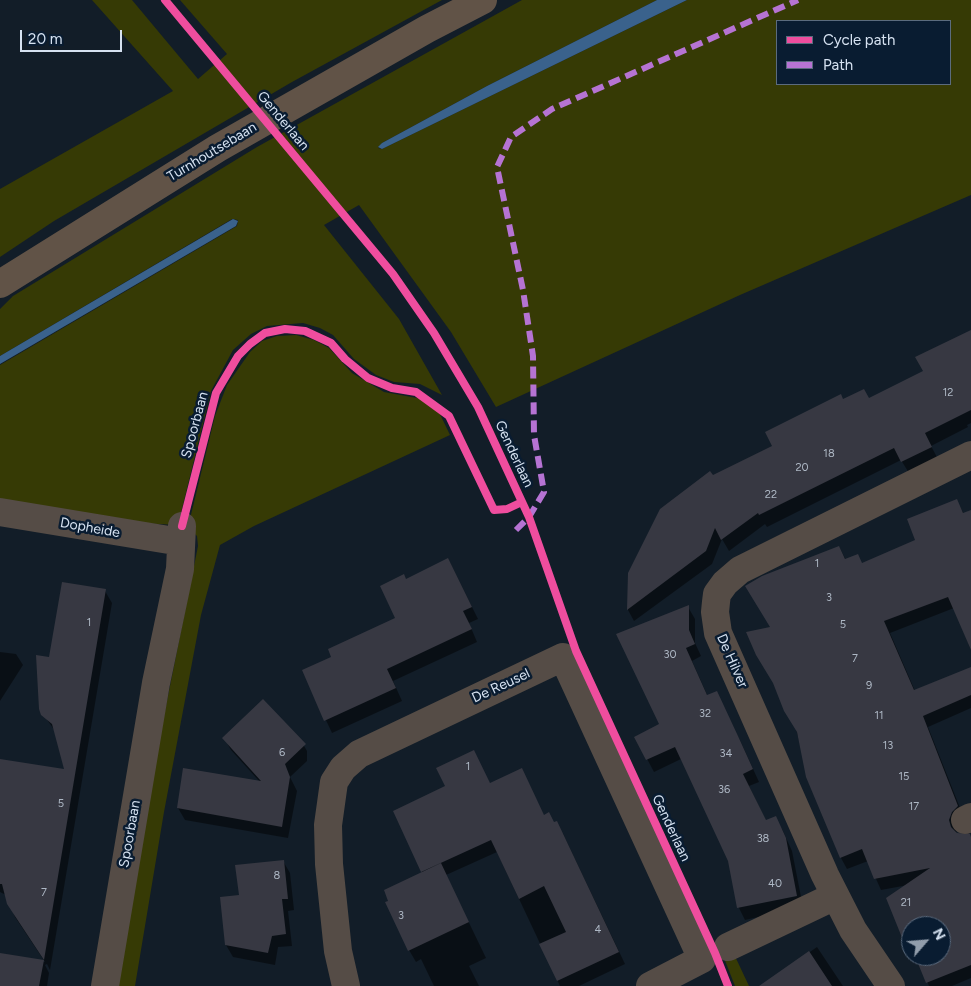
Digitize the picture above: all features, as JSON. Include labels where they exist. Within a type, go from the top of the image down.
[{"type":"main road","name":"Turnhoutsebaan","points":[[0,284],[218,148],[427,28],[483,0]]},
{"type":"street","name":"De Hilver","points":[[892,986],[853,930],[835,896],[718,633],[715,612],[717,594],[725,583],[740,570],[971,455]]},
{"type":"street","name":"Dopheide","points":[[0,512],[181,534]]},
{"type":"street","name":"Spoorbaan","points":[[105,986],[156,682],[180,569],[181,534]]},
{"type":"street","name":"De Reusel","points":[[346,986],[338,951],[329,864],[328,825],[334,782],[343,768],[368,750],[563,657],[702,959],[650,986]]},
{"type":"street","points":[[728,947],[835,896]]},
{"type":"green space","points":[[92,0],[132,0],[198,79],[227,54],[180,0],[442,0],[292,82],[54,221],[0,257],[0,189],[173,91]]},
{"type":"green space","points":[[522,0],[657,0],[487,86],[382,143],[378,148],[382,149],[687,0],[971,0],[971,195],[740,295],[496,407],[451,332],[359,205],[324,225],[399,319],[442,395],[420,384],[394,382],[376,375],[354,359],[333,335],[320,328],[303,323],[267,326],[251,334],[233,350],[211,391],[178,525],[139,523],[0,499],[0,365],[237,226],[238,220],[232,219],[0,356],[0,309],[13,296],[257,147]]},
{"type":"green space","points":[[296,335],[314,340],[329,348],[352,373],[384,392],[428,400],[438,410],[450,435],[254,526],[220,545],[201,615],[164,812],[135,986],[117,986],[159,741],[198,546],[197,536],[188,527],[215,416],[227,385],[250,352],[262,341],[277,336]]},
{"type":"green space","points":[[733,952],[749,986],[735,986],[724,958]]},
{"type":"water","points":[[657,0],[687,0],[382,149],[378,147],[382,143],[487,86]]},
{"type":"water","points":[[233,219],[238,221],[236,226],[0,364],[0,356]]},
{"type":"building","points":[[971,330],[971,410],[925,433],[932,447],[901,462],[894,448],[759,515],[758,513],[721,540],[715,528],[706,551],[627,610],[628,573],[660,509],[710,471],[713,475],[772,446],[765,432],[841,394],[843,399],[864,389],[869,398],[923,371],[915,357]]},
{"type":"building","points":[[957,499],[963,513],[971,510],[971,650],[948,597],[884,621],[914,690],[971,667],[971,695],[923,716],[958,806],[952,812],[949,820],[951,827],[957,833],[970,834],[971,837],[971,965],[926,983],[919,966],[951,966],[951,916],[901,916],[901,935],[886,898],[930,868],[874,879],[862,849],[840,858],[806,777],[797,732],[784,711],[773,683],[756,655],[746,632],[770,627],[745,586],[762,576],[839,546],[845,559],[858,554],[862,563],[915,540],[907,519]]},
{"type":"building","points":[[448,558],[472,607],[463,611],[472,629],[387,669],[396,688],[324,721],[302,670],[331,657],[328,649],[395,618],[380,586],[404,574],[406,579]]},
{"type":"building","points":[[62,582],[106,589],[44,960],[7,904],[2,884],[0,884],[0,759],[64,769],[52,724],[41,715],[39,709],[36,655],[49,657]]},
{"type":"building","points":[[689,605],[689,630],[695,644],[686,648],[707,695],[717,691],[738,736],[753,769],[743,774],[766,820],[776,816],[786,838],[797,896],[737,908],[728,861],[675,747],[646,760],[634,737],[659,724],[616,634]]},
{"type":"building","points":[[263,699],[306,744],[285,764],[290,777],[282,827],[177,808],[183,768],[261,781],[222,738]]},
{"type":"building","points":[[474,750],[490,783],[522,768],[544,815],[549,812],[554,822],[557,821],[619,952],[557,981],[539,944],[566,932],[544,886],[519,899],[491,840],[421,872],[393,811],[445,786],[436,768]]},
{"type":"building","points":[[284,860],[288,899],[282,899],[286,934],[272,936],[268,953],[225,945],[220,897],[239,895],[235,865]]},
{"type":"building","points":[[441,863],[469,922],[408,951],[385,902],[388,901],[384,890]]},
{"type":"building","points":[[809,951],[832,986],[759,986]]},
{"type":"building","points":[[0,953],[44,960],[39,986],[0,986]]},
{"type":"marked path","points":[[516,530],[529,517],[544,492],[534,435],[533,356],[523,290],[497,167],[511,137],[552,109],[798,0]]},
{"type":"cycle path","name":"Genderlaan","points":[[165,0],[393,274],[434,333],[478,407],[529,517],[576,651],[715,953],[728,986]]},
{"type":"cycle path","points":[[182,526],[216,393],[238,356],[250,344],[265,333],[285,329],[305,331],[331,343],[345,359],[368,378],[392,388],[416,392],[449,416],[494,510],[507,509],[522,502]]}]
